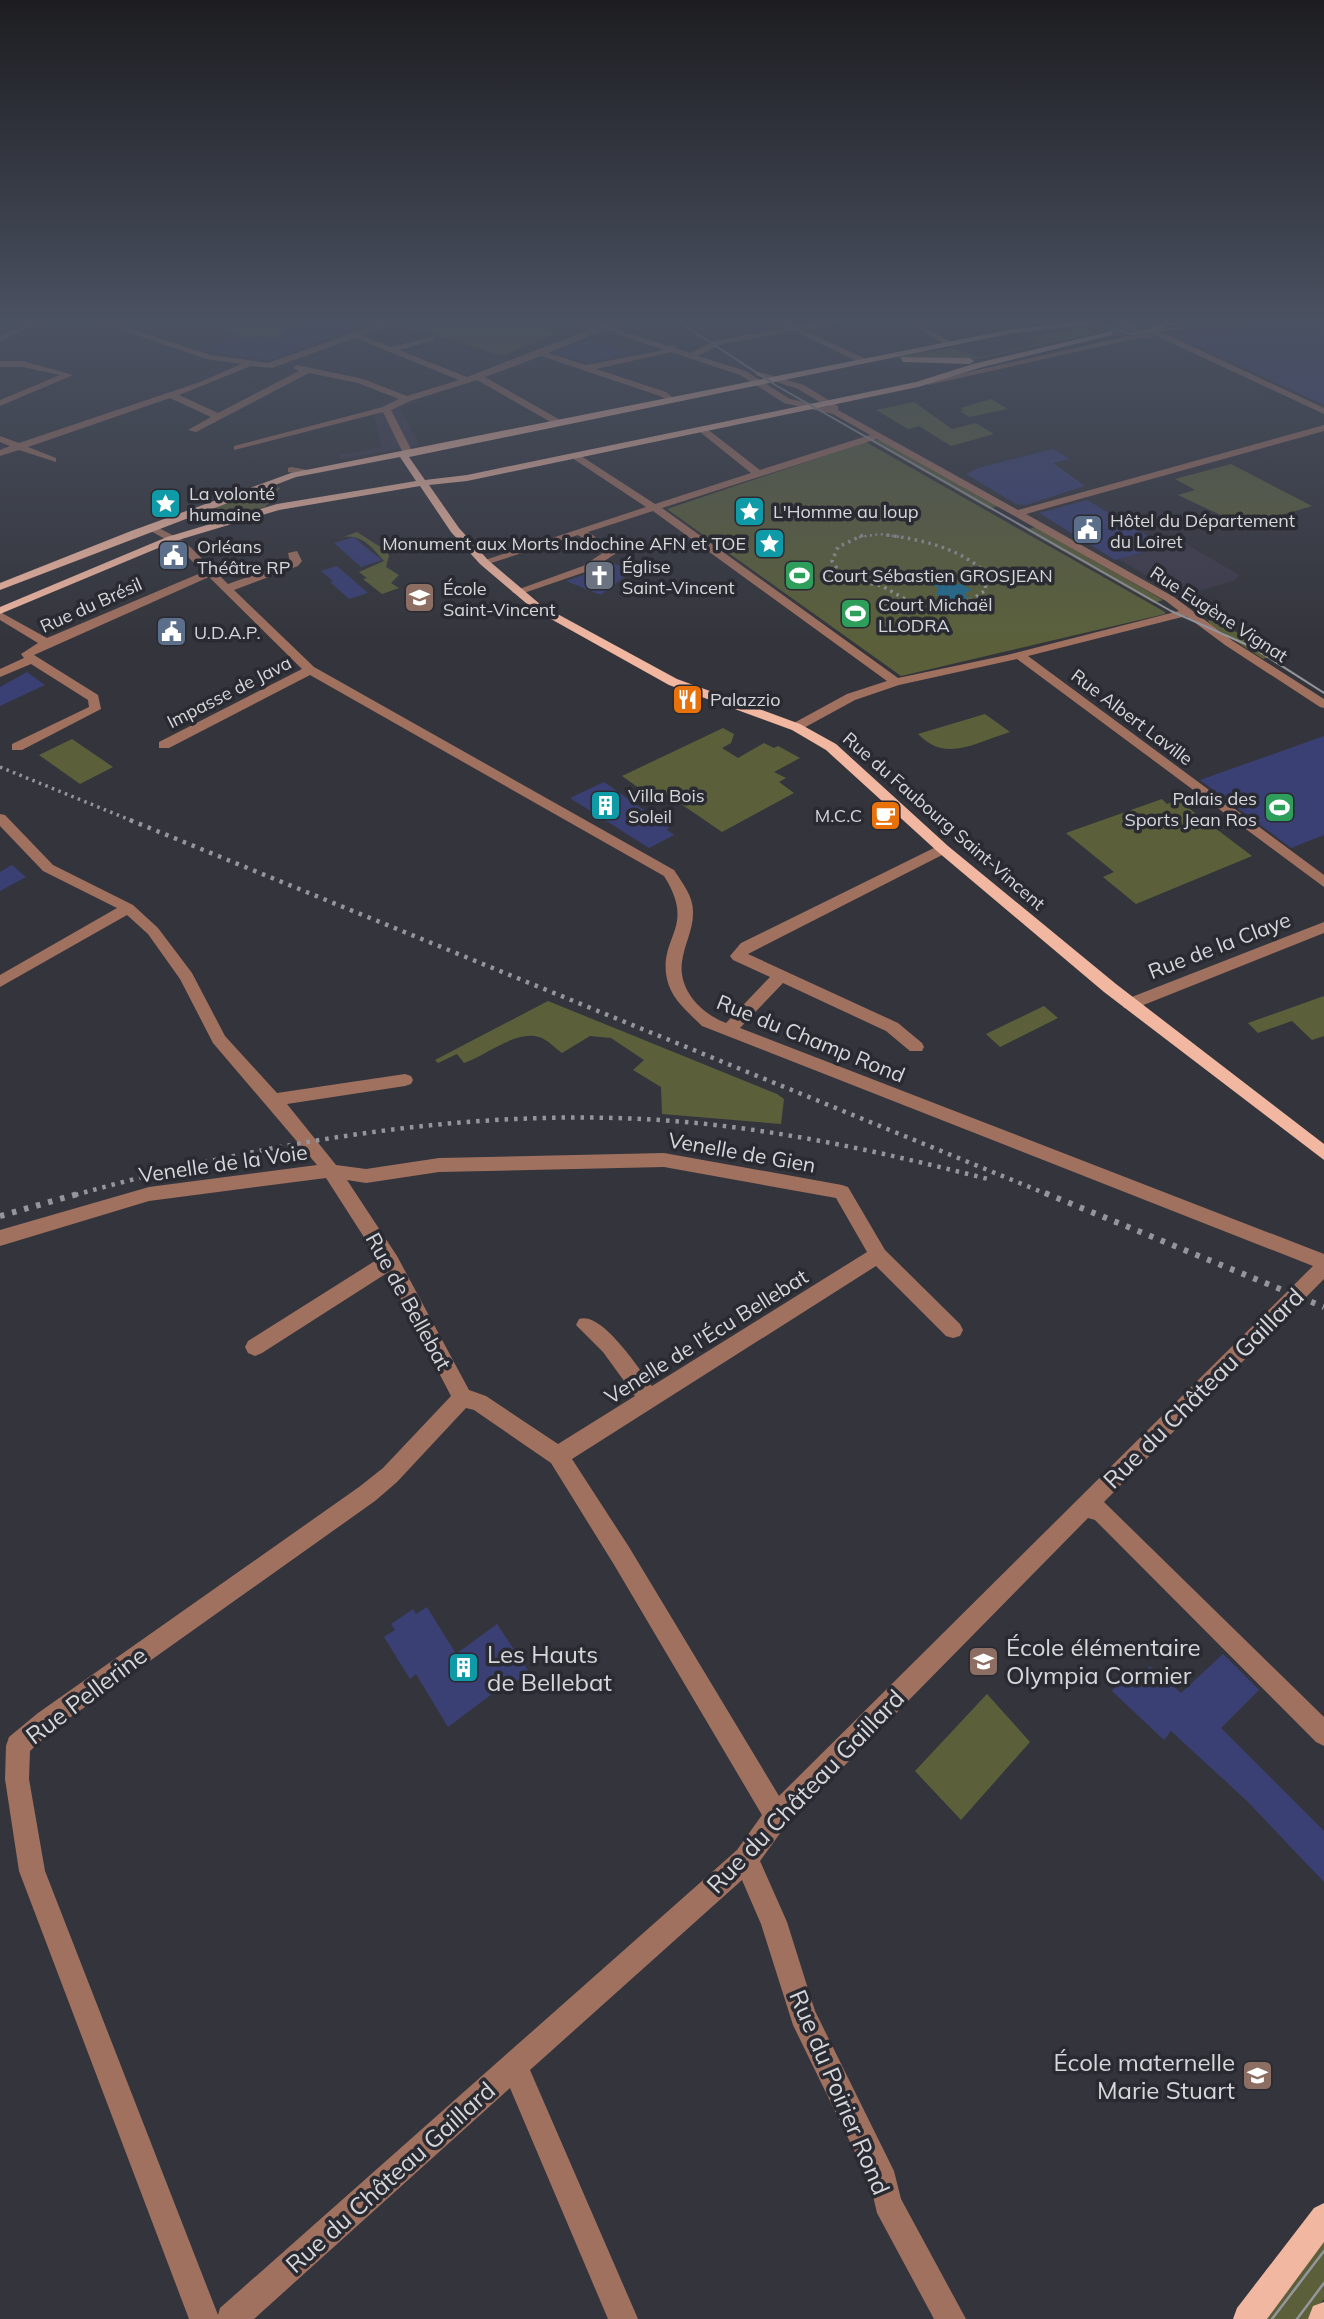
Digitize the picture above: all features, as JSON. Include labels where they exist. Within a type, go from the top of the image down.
[{"type":"main road","points":[[0,587],[151,527],[305,472],[547,426]]},
{"type":"main road","points":[[0,613],[178,538],[276,507],[424,482],[467,478],[721,426]]},
{"type":"main road","name":"Rue du Faubourg Saint-Vincent","points":[[408,453],[416,457],[428,476],[424,482],[455,530],[484,562],[517,592],[556,620],[673,682],[796,727],[836,751],[943,849],[1130,1003],[1324,1153]]},
{"type":"main road","points":[[1248,2319],[1324,2218]]},
{"type":"street","points":[[0,453],[77,426]]},
{"type":"street","points":[[193,430],[201,426]]},
{"type":"street","points":[[237,448],[320,426]]},
{"type":"street","points":[[395,426],[408,453]]},
{"type":"street","name":"Rue Eugène Vignat","points":[[863,426],[1189,612],[1229,643],[1324,704]]},
{"type":"street","name":"Rue Eugène Vignat","points":[[866,426],[877,434]]},
{"type":"street","points":[[1019,513],[1324,428]]},
{"type":"street","points":[[703,430],[757,472]]},
{"type":"street","points":[[484,562],[877,434]]},
{"type":"street","points":[[0,439],[54,460]]},
{"type":"street","points":[[575,456],[653,507],[896,682]]},
{"type":"street","points":[[291,470],[305,472]]},
{"type":"street","points":[[1019,513],[1052,502]]},
{"type":"street","name":"Rue du Champ Rond","points":[[151,527],[178,538],[225,589],[310,670],[669,873],[682,890],[688,906],[672,963],[675,986],[686,1006],[708,1023],[1323,1266]]},
{"type":"street","points":[[517,592],[586,568],[611,552],[579,531]]},
{"type":"street","points":[[225,589],[295,564],[297,561],[293,553]]},
{"type":"street","name":"Rue du Brésil","points":[[0,673],[32,659],[27,654],[46,643],[210,573]]},
{"type":"street","points":[[796,727],[850,698],[896,682],[911,681],[1189,612]]},
{"type":"street","points":[[0,613],[46,643]]},
{"type":"street","name":"Rue Albert Laville","points":[[1019,655],[1324,882]]},
{"type":"street","points":[[17,747],[95,709],[94,698],[32,659]]},
{"type":"street","name":"Impasse de Java","points":[[164,745],[310,670]]},
{"type":"street","name":"Rue de Bellebat","points":[[0,818],[48,869],[128,908],[153,931],[187,976],[219,1039],[274,1100],[331,1171],[390,1261],[462,1398]]},
{"type":"street","points":[[916,1047],[892,1027],[738,956],[746,947],[943,849]]},
{"type":"street","points":[[0,982],[128,908]]},
{"type":"street","name":"Rue de la Claye","points":[[1130,1003],[1324,927]]},
{"type":"street","points":[[728,1031],[779,977]]},
{"type":"street","points":[[274,1100],[405,1080]]},
{"type":"street","name":"Venelle de Gien","points":[[331,1171],[366,1176],[439,1165],[664,1160],[842,1192],[878,1255],[953,1330]]},
{"type":"street","name":"Venelle de la Voie","points":[[0,1238],[149,1194],[331,1171]]},
{"type":"street","name":"Venelle de l'Écu Bellebat","points":[[558,1456],[878,1255]]},
{"type":"street","points":[[255,1347],[390,1261]]},
{"type":"street","name":"Rue du Château Gaillard","points":[[232,2319],[746,1859],[777,1816],[1323,1266]]},
{"type":"street","points":[[586,1325],[610,1346],[649,1399]]},
{"type":"street","points":[[462,1398],[479,1402],[558,1456],[625,1562],[777,1816]]},
{"type":"street","name":"Rue Pellerine","points":[[204,2319],[32,1871],[17,1779],[7,1748],[367,1494],[390,1475],[462,1398]]},
{"type":"street","points":[[1084,1507],[1101,1511],[1324,1734]]},
{"type":"street","name":"Rue du Poirier Rond","points":[[746,1859],[774,1922],[803,2015],[884,2181],[887,2203],[951,2319]]},
{"type":"street","points":[[514,2066],[623,2319]]},
{"type":"shaded area","points":[[377,426],[410,426],[420,445],[341,459],[339,455],[382,447]]},
{"type":"shaded area","points":[[1181,541],[1239,575],[1235,580],[1193,593],[1196,596],[1188,599],[1118,559]]},
{"type":"green space","points":[[919,426],[948,426],[952,429],[981,426],[994,434],[951,446]]},
{"type":"green space","points":[[869,440],[881,440],[998,506],[989,509]]},
{"type":"green space","points":[[866,442],[1165,614],[901,676],[667,509]]},
{"type":"green space","points":[[1231,464],[1312,506],[1244,526],[1178,495],[1195,490],[1175,479]]},
{"type":"green space","points":[[275,486],[280,488],[265,507],[228,517],[214,508]]},
{"type":"green space","points":[[1035,527],[1163,600],[1154,603],[1026,530]]},
{"type":"green space","points":[[357,532],[387,551],[389,556],[386,567],[399,575],[391,583],[399,588],[382,594],[363,579],[367,578],[359,572],[384,561],[362,540],[343,537]]},
{"type":"green space","points":[[1212,619],[1278,654],[1263,659],[1211,625],[1208,621]]},
{"type":"green space","points":[[985,714],[1010,732],[972,745],[950,749],[929,743],[918,734]]},
{"type":"green space","points":[[723,728],[734,734],[731,743],[722,748],[738,758],[764,743],[774,748],[778,746],[800,758],[774,772],[786,778],[779,782],[794,793],[722,832],[665,793],[653,798],[622,776]]},
{"type":"green space","points":[[72,739],[113,767],[80,784],[39,755]]},
{"type":"green space","points":[[1162,799],[1167,804],[1178,800],[1252,856],[1136,904],[1103,877],[1114,872],[1066,833]]},
{"type":"green space","points":[[1324,996],[1324,1036],[1312,1040],[1292,1021],[1258,1033],[1248,1023]]},
{"type":"green space","points":[[548,1001],[777,1094],[784,1099],[781,1124],[662,1114],[661,1087],[633,1070],[644,1060],[611,1038],[590,1036],[562,1053],[539,1037],[520,1037],[464,1063],[457,1054],[438,1063],[435,1060]]},
{"type":"green space","points":[[1044,1006],[1058,1018],[1000,1047],[986,1034]]},
{"type":"green space","points":[[987,1694],[1030,1742],[961,1820],[915,1771]]},
{"type":"green space","points":[[1324,2234],[1324,2299],[1309,2319],[1259,2319]]},
{"type":"water","points":[[924,569],[950,584],[961,584],[972,590],[965,593],[968,599],[945,599],[936,594],[938,588],[912,572]]},
{"type":"building","points":[[1052,449],[1070,459],[1053,463],[1085,486],[1026,505],[1016,504],[966,474],[978,468]]},
{"type":"building","name":"Hôtel du Département du Loiret","points":[[1087,500],[1165,546],[1115,560],[1039,513]]},
{"type":"building","points":[[354,537],[382,560],[361,567],[334,543]]},
{"type":"building","name":"Église Saint-Vincent","points":[[608,562],[633,570],[601,595],[566,581],[592,572]]},
{"type":"building","points":[[337,566],[368,593],[349,599],[321,571]]},
{"type":"building","points":[[27,672],[45,685],[0,706],[0,687]]},
{"type":"building","name":"Palais des Sports Jean Ros","points":[[1324,736],[1324,835],[1291,848],[1200,780]]},
{"type":"building","points":[[604,782],[670,828],[666,829],[674,835],[649,848],[570,798]]},
{"type":"building","points":[[12,865],[26,877],[0,891],[0,872]]},
{"type":"building","name":"Les Hauts de Bellebat","points":[[427,1607],[456,1654],[497,1624],[529,1672],[506,1689],[504,1685],[448,1727],[416,1674],[410,1679],[384,1637],[395,1630],[391,1624],[413,1609],[416,1614]]},
{"type":"building","points":[[1223,1654],[1259,1690],[1221,1728],[1324,1831],[1324,1882],[1248,1802],[1171,1731],[1164,1740],[1112,1691],[1124,1676],[1134,1685],[1150,1666],[1181,1693]]},
{"type":"tram line","points":[[847,426],[1171,611],[1252,647],[1324,693]]},
{"type":"tram line","points":[[1272,2319],[1324,2251]]},
{"type":"tram line","points":[[1297,2319],[1324,2283]]},
{"type":"railway","points":[[863,535],[838,547],[832,561],[843,577],[882,586],[905,599],[932,607],[968,602],[986,590],[982,569],[971,561],[925,542],[888,535]]},
{"type":"railway","points":[[859,537],[888,535]]},
{"type":"railway","points":[[888,535],[900,537]]},
{"type":"railway","points":[[0,767],[135,822]]},
{"type":"railway","points":[[130,820],[1049,1195]]},
{"type":"railway","points":[[75,1195],[237,1155],[320,1140],[488,1120],[573,1118],[656,1120],[771,1132],[988,1179]]},
{"type":"railway","points":[[0,1216],[81,1193]]},
{"type":"railway","points":[[1045,1193],[1324,1307]]},
{"type":"place","name":"La volonté humaine","points":[[166,503]]},
{"type":"place","name":"L'Homme au loup","points":[[750,511]]},
{"type":"place","name":"Hôtel du Département du Loiret","points":[[1087,530]]},
{"type":"place","name":"Monument aux Morts Indochine AFN et TOE","points":[[769,543]]},
{"type":"place","name":"Orléans Théâtre RP","points":[[174,556]]},
{"type":"place","name":"Court Sébastien GROSJEAN","points":[[799,575]]},
{"type":"place","name":"Église Saint-Vincent","points":[[599,576]]},
{"type":"place","name":"École Saint-Vincent","points":[[420,598]]},
{"type":"place","name":"Court Michaël LLODRA","points":[[855,614]]},
{"type":"place","name":"U.D.A.P.","points":[[171,632]]},
{"type":"place","name":"Palazzio","points":[[687,699]]},
{"type":"place","name":"Villa Bois Soleil","points":[[605,805]]},
{"type":"place","name":"Palais des Sports Jean Ros","points":[[1280,808]]},
{"type":"place","name":"M.C.C","points":[[885,815]]},
{"type":"place","name":"École élémentaire Olympia Cormier","points":[[983,1661]]},
{"type":"place","name":"Les Hauts de Bellebat","points":[[464,1668]]},
{"type":"place","name":"École maternelle Marie Stuart","points":[[1258,2076]]}]
